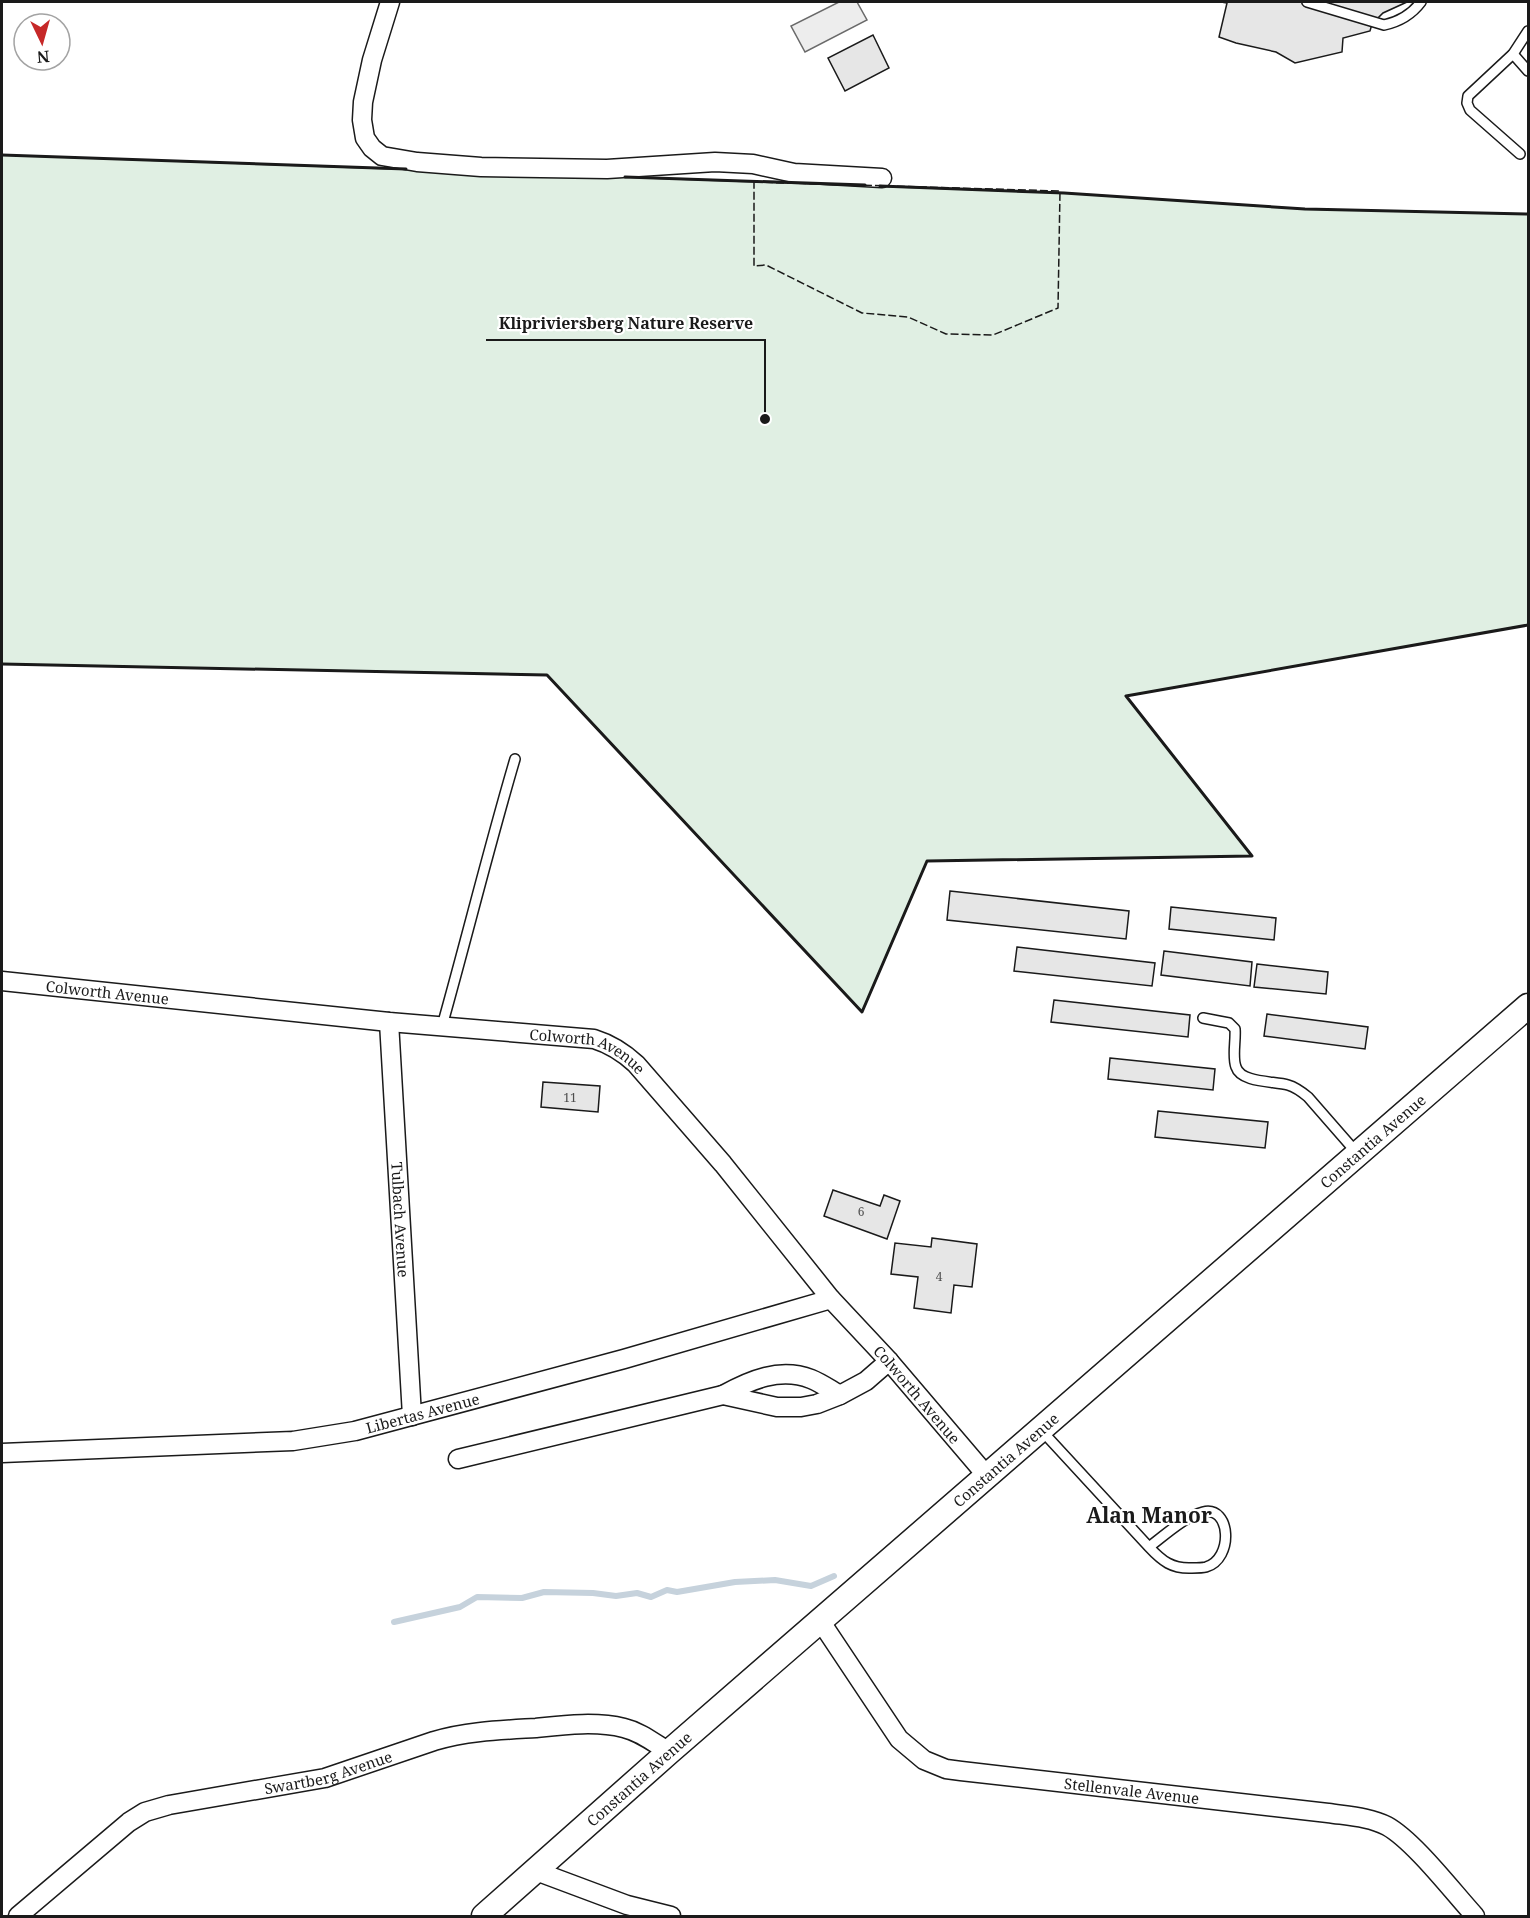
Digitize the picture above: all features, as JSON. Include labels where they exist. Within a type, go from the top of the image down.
[{"type":"street","points":[[390,2],[372,60],[363,102],[362,120],[365,138],[382,156],[446,165],[608,169],[715,162],[753,164],[794,173],[882,178]]},
{"type":"street","name":"Colworth Avenue","points":[[2,981],[389,1022],[594,1039],[607,1043],[628,1056],[723,1164],[831,1299],[889,1362],[987,1476]]},
{"type":"street","name":"Constantia Avenue","points":[[484,1917],[669,1752],[1528,1006]]},
{"type":"street","name":"Tulbach Avenue","points":[[389,1022],[412,1416]]},
{"type":"street","name":"Libertas Avenue","points":[[2,1453],[293,1441],[355,1431],[624,1359],[831,1299]]},
{"type":"street","points":[[723,1395],[777,1407],[817,1404],[866,1381],[889,1362]]},
{"type":"street","points":[[458,1459],[723,1395],[748,1381],[768,1376],[791,1375],[811,1379],[840,1395]]},
{"type":"street","name":"Stellenvale Avenue","points":[[820,1622],[899,1739],[924,1760],[961,1772],[1328,1813],[1375,1821],[1388,1827],[1415,1850],[1475,1917]]},
{"type":"street","name":"Swartberg Avenue","points":[[18,1917],[129,1822],[144,1812],[169,1805],[325,1778],[434,1740],[473,1733],[577,1725],[610,1725],[639,1732],[669,1752]]},
{"type":"street","points":[[536,1871],[627,1905],[671,1917]]},
{"type":"lane","points":[[1307,2],[1384,25],[1395,22],[1421,2]]},
{"type":"lane","points":[[1520,154],[1470,110],[1467,103],[1468,96],[1513,54],[1528,31]]},
{"type":"lane","points":[[1513,54],[1528,71]]},
{"type":"lane","points":[[442,1026],[515,759]]},
{"type":"lane","points":[[1203,1018],[1229,1023],[1235,1029],[1235,1066],[1239,1074],[1247,1078],[1288,1085],[1300,1090],[1358,1154]]},
{"type":"lane","points":[[1041,1429],[1149,1547],[1162,1561],[1182,1568],[1206,1567],[1217,1561],[1222,1554],[1226,1537],[1219,1516],[1214,1512],[1205,1512],[1194,1516],[1149,1547]]},
{"type":"green space","points":[[2,155],[1064,193],[1305,209],[1528,214],[1528,625],[1126,696],[1252,856],[927,861],[862,1012],[547,675],[2,664]]},
{"type":"shaded area","points":[[839,2],[857,2],[867,20],[805,52],[791,26]]},
{"type":"building","points":[[1221,2],[1407,2],[1383,13],[1372,24],[1370,31],[1343,38],[1342,52],[1295,63],[1276,52],[1219,37],[1227,3]]},
{"type":"building","points":[[873,35],[889,68],[845,91],[828,58]]},
{"type":"building","points":[[950,891],[1129,911],[1126,939],[947,920]]},
{"type":"building","points":[[1171,907],[1276,918],[1274,940],[1169,929]]},
{"type":"building","points":[[1017,947],[1155,963],[1152,986],[1014,971]]},
{"type":"building","points":[[1164,951],[1252,962],[1250,986],[1161,975]]},
{"type":"building","points":[[1257,964],[1328,972],[1326,994],[1254,987]]},
{"type":"building","points":[[1054,1000],[1190,1015],[1188,1037],[1051,1022]]},
{"type":"building","points":[[1267,1014],[1368,1027],[1365,1049],[1264,1036]]},
{"type":"building","points":[[1110,1058],[1215,1069],[1213,1090],[1108,1079]]},
{"type":"building","points":[[543,1082],[600,1086],[598,1112],[541,1107]]},
{"type":"building","points":[[1158,1111],[1268,1122],[1265,1148],[1155,1137]]},
{"type":"building","points":[[833,1190],[880,1206],[884,1195],[900,1201],[887,1239],[824,1216]]},
{"type":"building","points":[[932,1238],[977,1244],[972,1287],[954,1285],[951,1313],[914,1308],[918,1277],[891,1274],[895,1243],[931,1247]]},
{"type":"waterway","points":[[394,1622],[460,1607],[477,1597],[522,1598],[544,1592],[616,1596],[637,1593],[651,1597],[667,1590],[677,1592],[735,1582],[775,1580],[811,1586],[834,1576]]},
{"type":"fence","points":[[754,182],[1060,191],[1058,308],[993,335],[946,334],[908,317],[862,313],[766,265],[754,266],[754,182]]},
{"type":"wall","points":[[2,155],[406,169]]},
{"type":"wall","points":[[625,177],[865,185]]},
{"type":"wall","points":[[880,186],[1064,193],[1305,209],[1528,214]]},
{"type":"wall","points":[[2,664],[547,675],[862,1012],[927,861],[1252,856],[1126,696],[1528,625]]},
{"type":"place","name":"Klipriviersberg Nature Reserve","points":[[765,419]]},
{"type":"district","name":"Alan Manor","points":[[1149,1515]]}]
